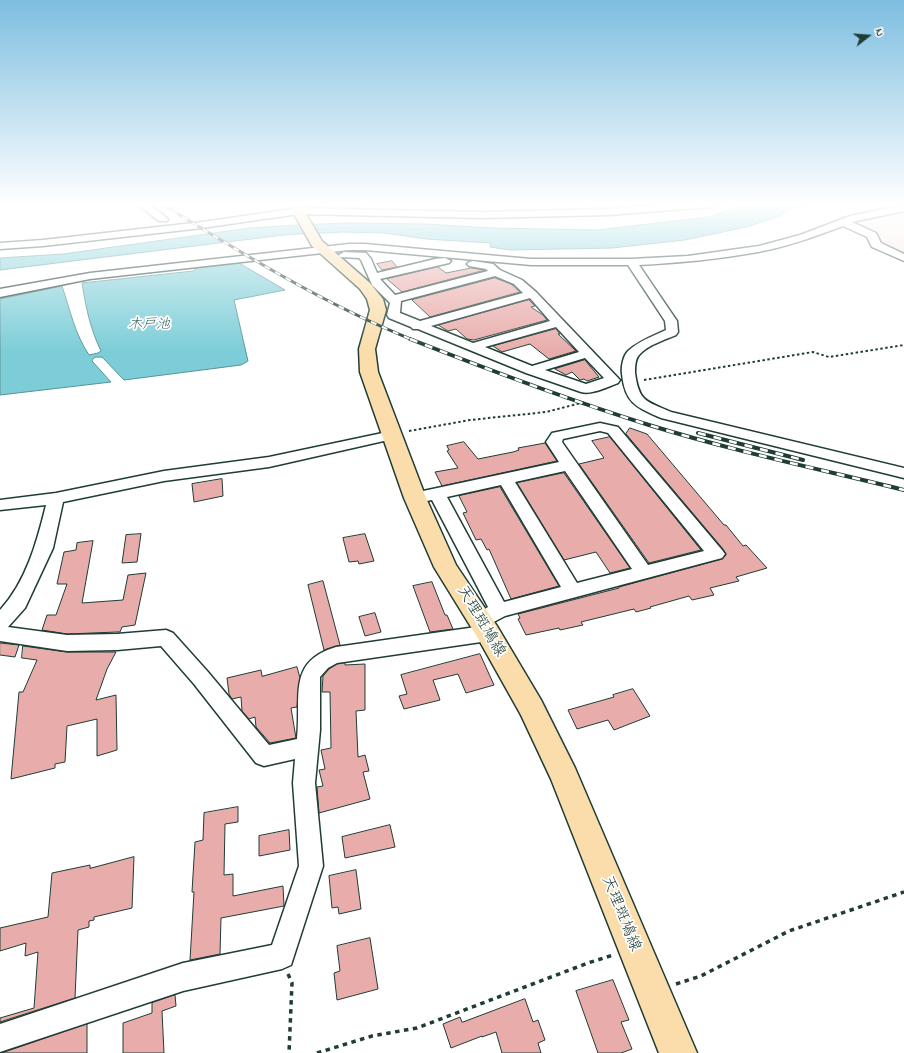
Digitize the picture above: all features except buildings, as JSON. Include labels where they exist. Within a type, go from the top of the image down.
[{"type":"main road","name":"天理斑鳩線","points":[[327,253],[368,289],[375,299],[377,305],[377,316],[367,349],[367,362],[369,372],[392,435],[426,496],[446,566],[489,621],[565,777],[678,1053]]},
{"type":"street","points":[[0,293],[90,276],[295,253]]},
{"type":"street","points":[[347,253],[362,255],[366,259],[374,277],[378,284],[396,302],[393,315],[417,326],[531,370],[586,389],[613,380],[532,294],[518,282],[496,272],[489,266],[447,261],[436,262],[374,277]]},
{"type":"street","points":[[432,253],[531,262],[630,262],[688,259],[730,253]]},
{"type":"street","points":[[894,253],[904,258]]},
{"type":"street","points":[[630,262],[671,321],[672,332],[649,342],[632,354],[628,368],[630,383],[634,398],[643,405],[666,414],[769,441],[904,473]]},
{"type":"street","points":[[393,299],[496,272]]},
{"type":"street","points":[[417,326],[532,294]]},
{"type":"street","points":[[472,347],[559,322]]},
{"type":"street","points":[[531,370],[588,353]]},
{"type":"street","points":[[0,1038],[183,977],[282,956],[311,866],[304,783],[308,746],[310,676],[314,669],[326,658],[489,621],[572,591],[644,573],[716,554],[614,430],[600,427],[557,436],[554,442],[644,573]]},
{"type":"street","points":[[0,505],[56,498],[164,476],[269,462],[392,435]]},
{"type":"street","points":[[426,496],[569,465]]},
{"type":"street","points":[[506,479],[572,591]]},
{"type":"street","points":[[0,623],[18,603],[44,548],[56,498]]},
{"type":"street","points":[[0,633],[67,643],[117,642],[166,638],[201,678],[264,756],[308,746]]},
{"type":"path","points":[[630,383],[669,375],[813,352],[829,357],[904,345]]},
{"type":"path","points":[[392,435],[478,419],[535,415],[570,408],[590,400]]},
{"type":"path","points":[[652,992],[701,976],[789,930],[904,892]]},
{"type":"path","points":[[317,1053],[372,1036],[417,1028],[588,963],[634,948]]},
{"type":"path","points":[[282,956],[292,983],[289,1053]]},
{"type":"water","points":[[137,253],[0,270],[0,258],[63,254]]},
{"type":"water","name":"木戸池","points":[[239,263],[285,290],[234,300],[248,361],[241,365],[124,380],[102,357],[97,357],[92,361],[111,382],[0,395],[0,299],[62,286],[76,330],[89,355],[101,351],[89,318],[82,283],[193,271],[197,268]]},
{"type":"railway","points":[[243,253],[348,311],[413,340]]},
{"type":"railway","points":[[410,339],[529,384],[649,425],[744,451],[904,490]]},
{"type":"railway","points":[[698,433],[803,460]]}]
